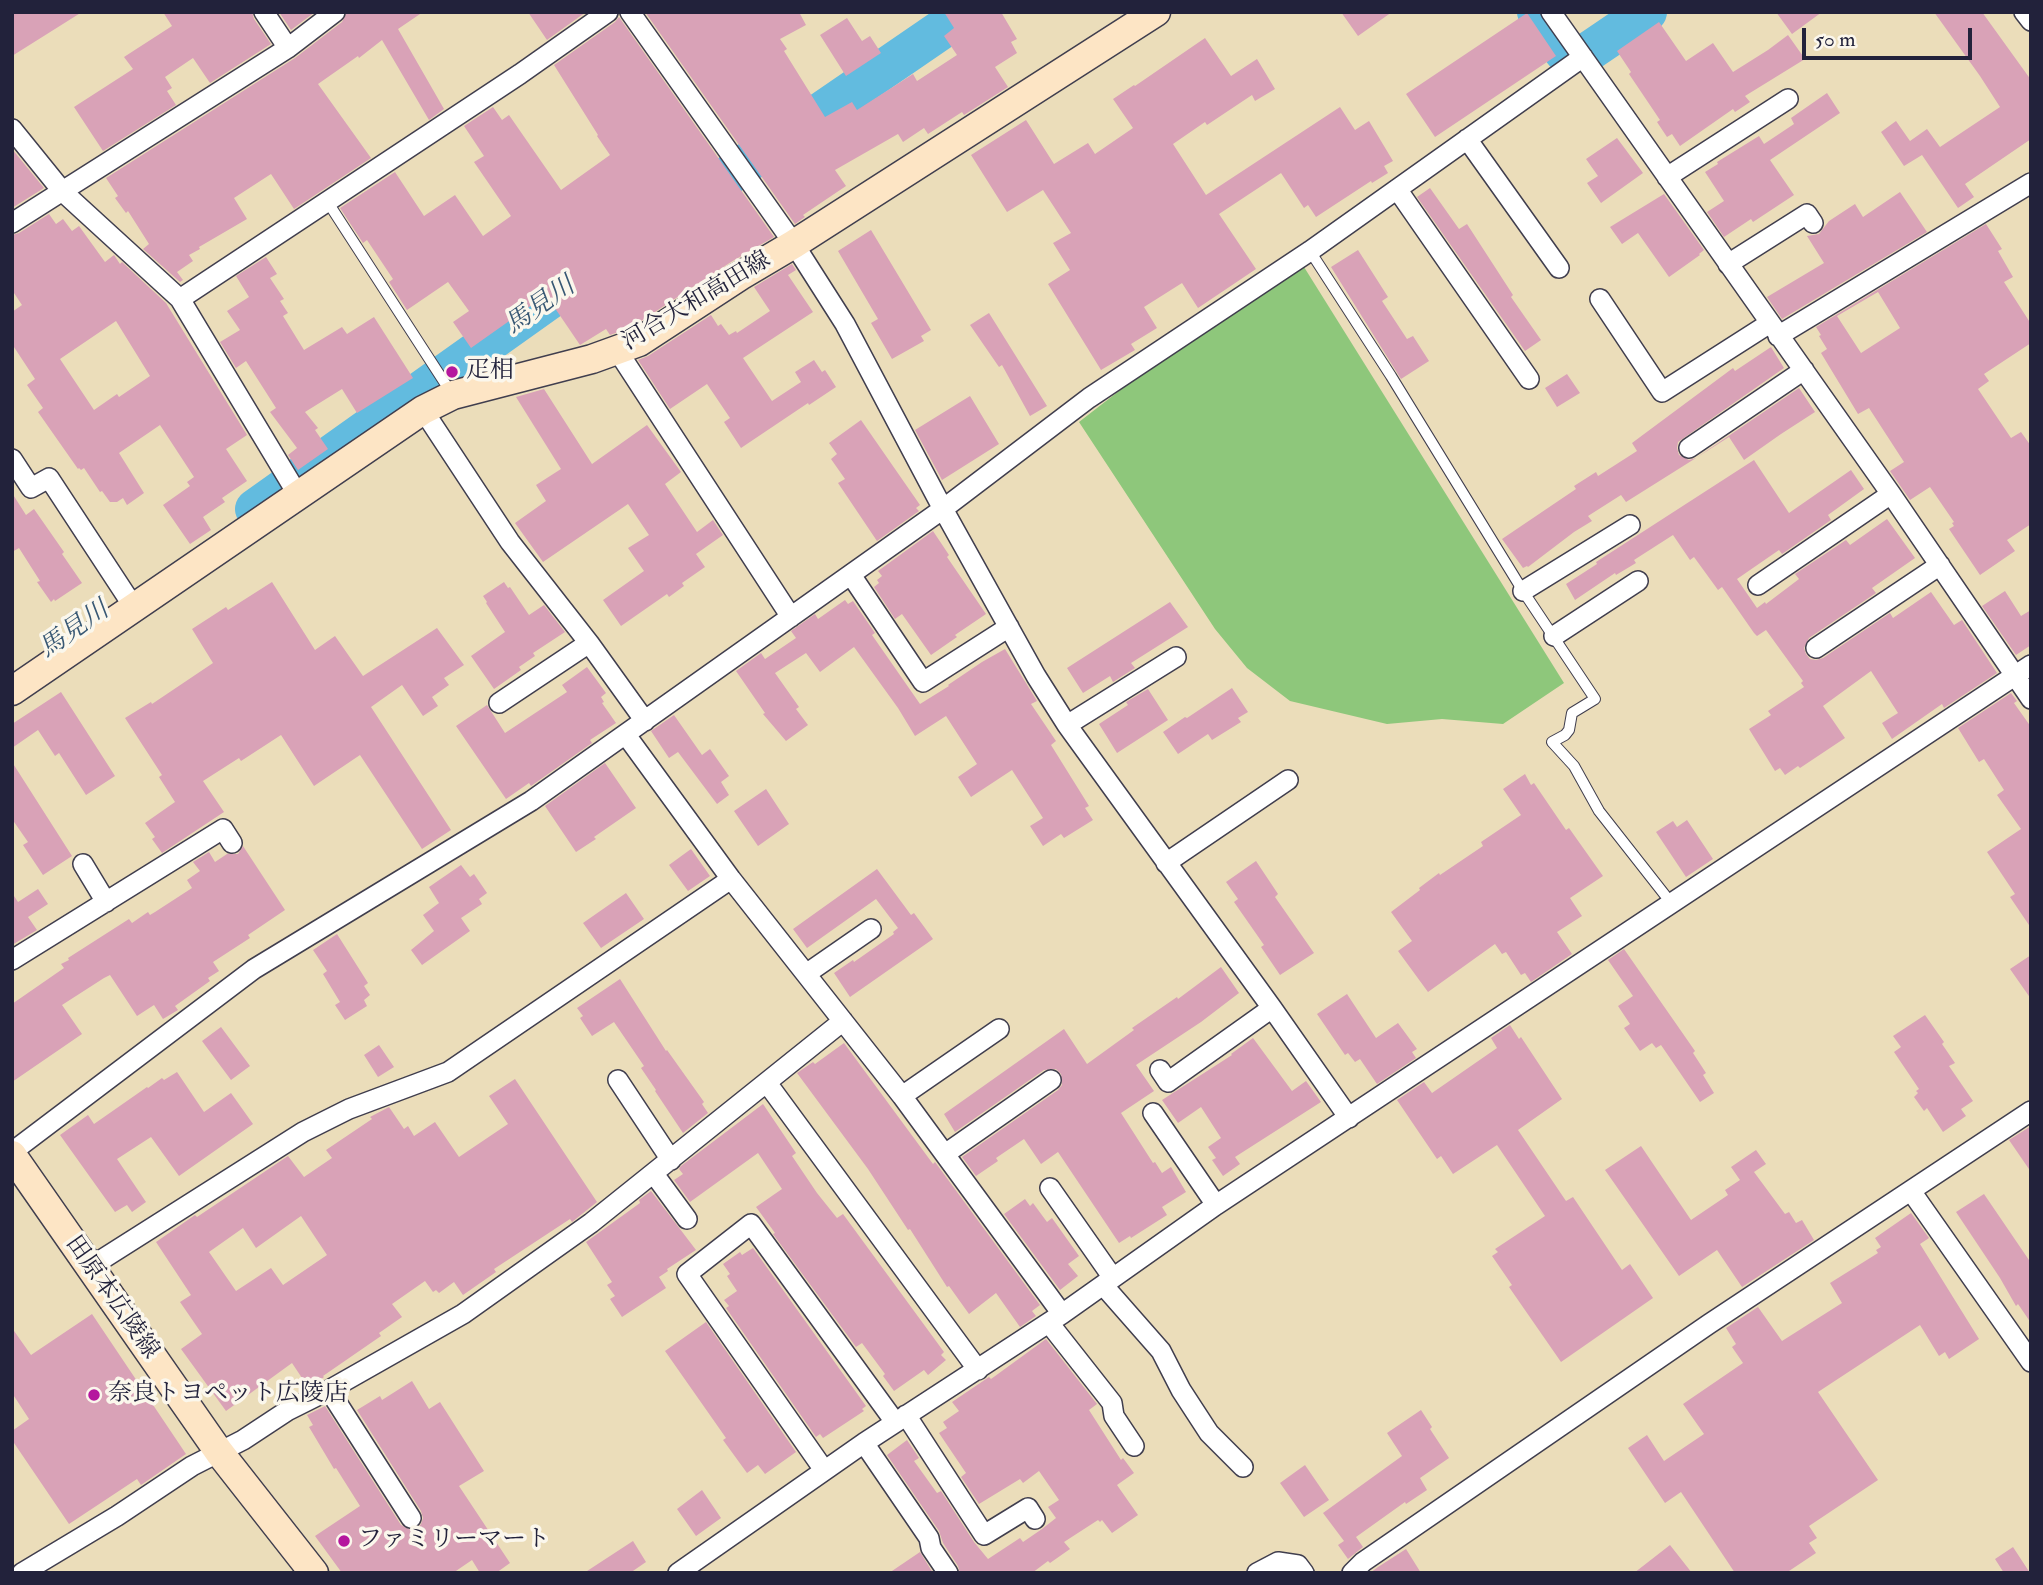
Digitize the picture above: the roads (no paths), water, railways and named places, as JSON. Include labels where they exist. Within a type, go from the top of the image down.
[{"type":"main road","name":"河合大和高田線","points":[[12,691],[128,599],[292,485],[423,410],[449,389],[592,359],[639,342],[1156,12]]},
{"type":"main road","name":"田原本広陵線","points":[[12,1154],[219,1452],[314,1573]]},
{"type":"street","points":[[264,12],[288,48]]},
{"type":"street","points":[[12,223],[288,48],[335,12]]},
{"type":"street","points":[[180,299],[520,74],[608,12]]},
{"type":"street","points":[[630,12],[794,244],[845,324],[943,509],[1067,725],[1349,1118]]},
{"type":"street","points":[[1551,12],[1940,565],[2022,670],[2031,699]]},
{"type":"street","points":[[2024,12],[2031,21]]},
{"type":"street","points":[[12,1154],[254,969],[531,801],[943,509],[1090,398],[1310,251],[1583,57]]},
{"type":"street","points":[[1667,177],[1788,99]]},
{"type":"street","points":[[12,129],[63,192],[180,299],[292,485]]},
{"type":"street","points":[[1467,139],[1559,268]]},
{"type":"street","points":[[1600,299],[1662,391],[2031,183]]},
{"type":"street","points":[[1397,189],[1529,379]]},
{"type":"street","points":[[1728,264],[1807,214],[1813,223]]},
{"type":"street","points":[[617,350],[791,617]]},
{"type":"street","points":[[1689,448],[1804,370]]},
{"type":"street","points":[[423,410],[510,542],[589,643],[645,721]]},
{"type":"street","points":[[12,459],[32,488],[49,478],[128,599]]},
{"type":"street","points":[[1758,585],[1891,494]]},
{"type":"street","points":[[1523,591],[1630,525]]},
{"type":"street","points":[[1816,648],[1940,565]]},
{"type":"street","points":[[851,575],[923,682],[1009,627]]},
{"type":"street","points":[[1554,636],[1638,581]]},
{"type":"street","points":[[499,703],[589,643]]},
{"type":"street","points":[[1067,725],[1176,657]]},
{"type":"street","points":[[678,1573],[901,1418],[1056,1318],[1216,1205],[2022,670]]},
{"type":"street","points":[[626,735],[731,878],[945,1154],[1112,1403],[1114,1416],[1134,1446]]},
{"type":"street","points":[[1166,863],[1288,780]]},
{"type":"street","points":[[12,960],[223,829],[232,843]]},
{"type":"street","points":[[83,864],[106,902]]},
{"type":"street","points":[[90,1267],[303,1132],[349,1109],[448,1072],[731,878]]},
{"type":"street","points":[[806,974],[871,929]]},
{"type":"street","points":[[1160,1070],[1168,1082],[1272,1008]]},
{"type":"street","points":[[22,1573],[117,1516],[192,1466],[243,1440],[287,1411],[463,1314],[591,1223],[843,1021]]},
{"type":"street","points":[[902,1096],[999,1029]]},
{"type":"street","points":[[618,1080],[671,1160]]},
{"type":"street","points":[[945,1154],[1051,1080]]},
{"type":"street","points":[[767,1083],[978,1370]]},
{"type":"street","points":[[1352,1573],[1363,1562],[1675,1348],[2031,1111]]},
{"type":"street","points":[[1153,1113],[1216,1205]]},
{"type":"street","points":[[654,1174],[687,1219]]},
{"type":"street","points":[[1050,1188],[1108,1281],[1161,1351],[1181,1390],[1209,1433],[1243,1467]]},
{"type":"street","points":[[1911,1191],[2031,1362]]},
{"type":"street","points":[[824,1470],[687,1274],[751,1224],[901,1418],[984,1535],[1028,1508],[1035,1519]]},
{"type":"street","points":[[329,1390],[411,1518]]},
{"type":"street","points":[[864,1443],[929,1538],[931,1548],[948,1573]]},
{"type":"street","points":[[1257,1573],[1278,1562],[1298,1565],[1304,1573]]},
{"type":"lane","points":[[327,200],[449,389]]},
{"type":"lane","points":[[1310,251],[1391,376],[1523,591],[1595,699],[1572,713],[1569,730],[1552,741],[1574,766],[1598,811],[1672,904]]},
{"type":"waterway","name":"馬見川","points":[[684,206],[967,12]]},
{"type":"waterway","name":"馬見川","points":[[1537,12],[1564,52]]},
{"type":"waterway","name":"馬見川","points":[[1588,52],[1647,12]]},
{"type":"waterway","name":"馬見川","points":[[255,509],[595,267]]},
{"type":"place","name":"疋相","points":[[452,372]]},
{"type":"place","name":"奈良トヨペット広陵店","points":[[94,1395]]},
{"type":"place","name":"ファミリーマート","points":[[344,1541]]}]
